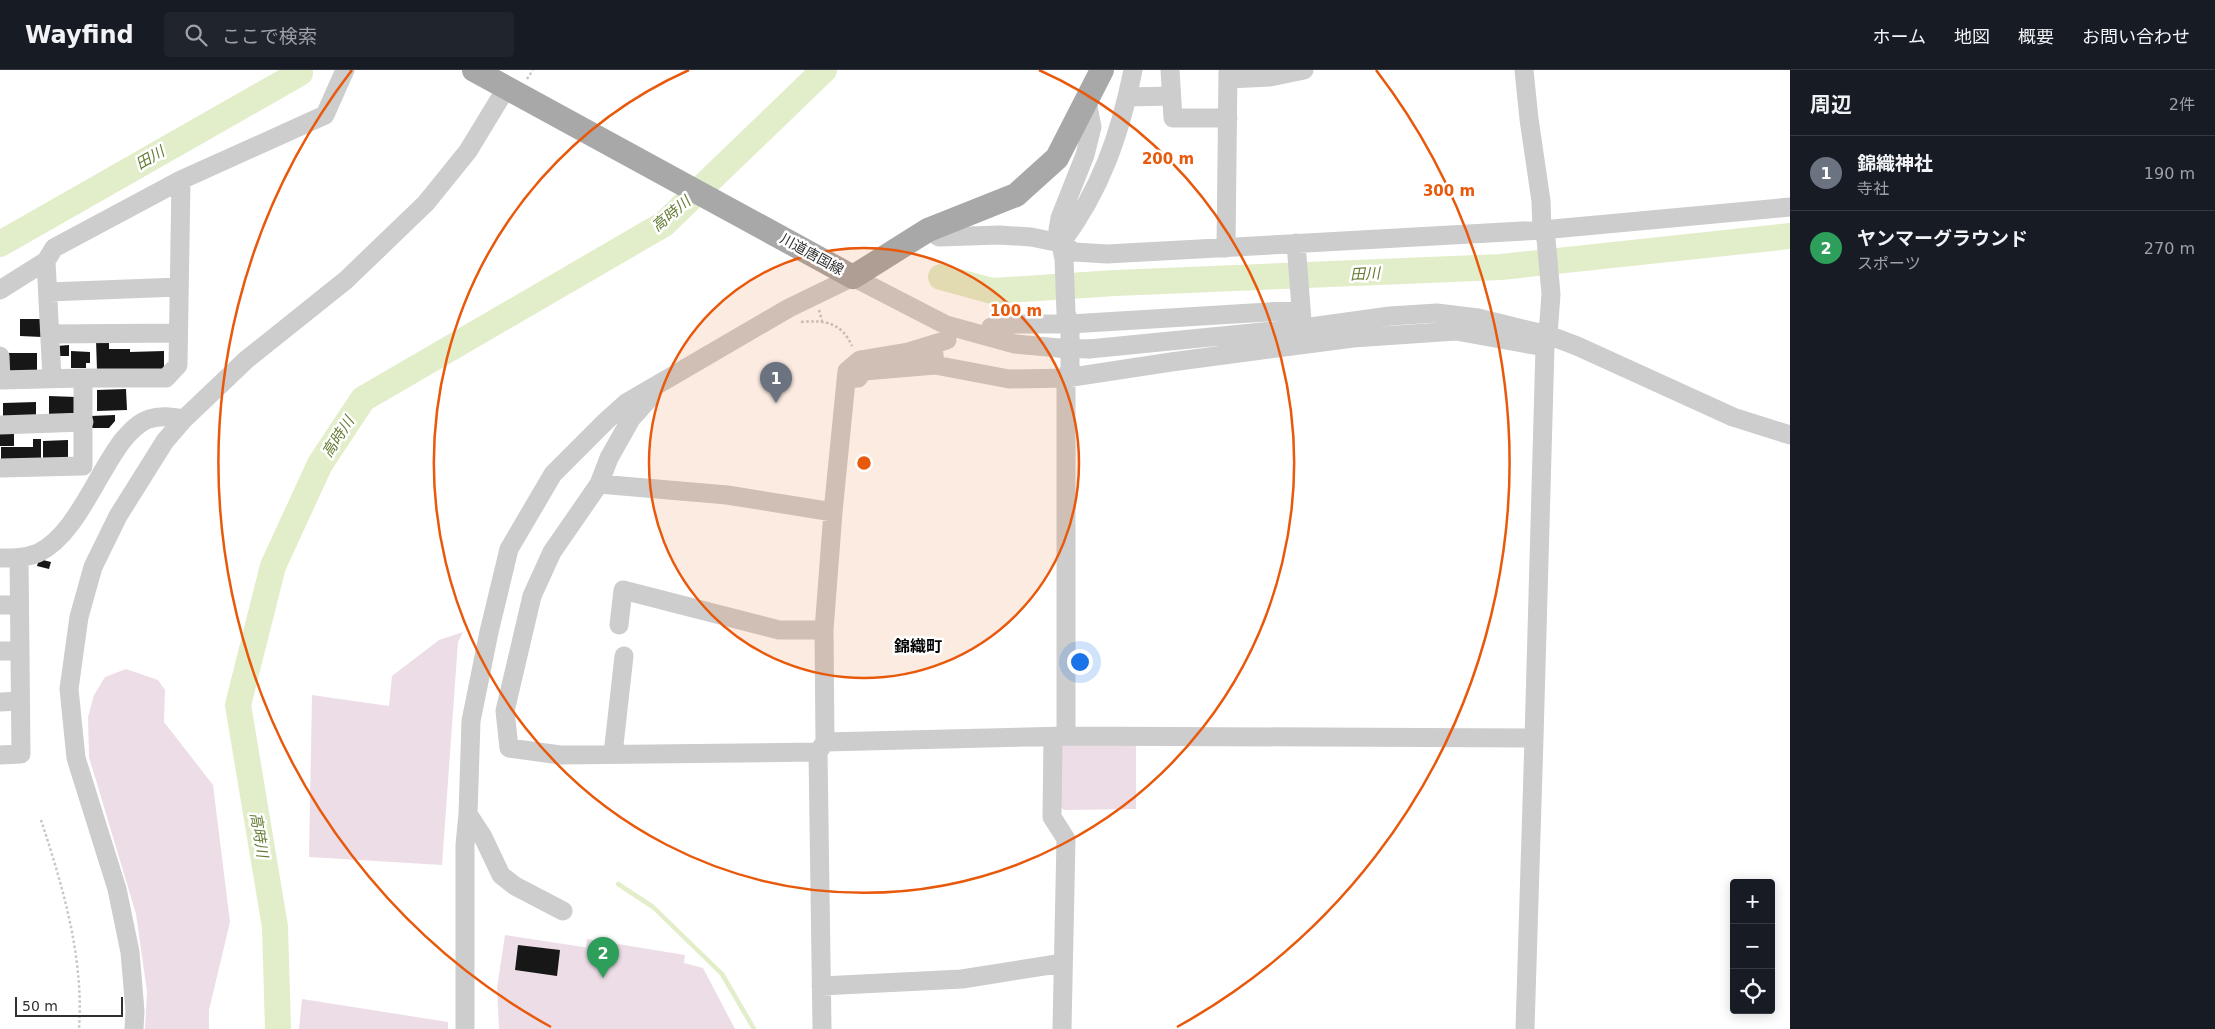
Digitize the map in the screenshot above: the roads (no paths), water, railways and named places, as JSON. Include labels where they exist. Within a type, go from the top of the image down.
[{"type":"main road","name":"川道唐国線","points":[[474,70],[845,273],[928,230],[1016,195],[1057,158],[1087,101],[1099,72]]},
{"type":"street","points":[[0,290],[46,261],[54,248],[181,180],[325,115],[346,70]]},
{"type":"street","points":[[1063,251],[1109,160],[1128,97],[1133,70]]},
{"type":"street","points":[[1170,70],[1173,118],[1228,118]]},
{"type":"street","points":[[1226,248],[1228,74],[1270,77],[1304,70]]},
{"type":"street","points":[[1524,70],[1551,294],[1546,341],[1525,1029]]},
{"type":"street","points":[[134,1029],[135,1010],[130,952],[115,880],[76,758],[69,689],[79,617],[93,568],[118,516],[164,441],[184,419],[246,360],[346,280],[426,204],[517,92]]},
{"type":"street","points":[[1128,97],[1172,96]]},
{"type":"street","points":[[1062,1029],[1066,839],[1052,817],[1060,737],[1066,378],[1070,368],[1063,251],[1058,230],[1060,218],[1085,155],[1092,127],[1087,101]]},
{"type":"street","points":[[0,356],[1,380],[166,378],[178,365],[181,180]]},
{"type":"street","points":[[928,230],[939,237],[999,234],[1031,237],[1063,251],[1107,254],[1544,235],[1790,206]]},
{"type":"street","points":[[1296,247],[1302,322]]},
{"type":"street","points":[[46,261],[52,379]]},
{"type":"street","points":[[465,1029],[465,845],[472,722],[489,632],[509,550],[553,474],[612,415],[655,386],[718,351],[845,273],[946,325],[1015,344],[1059,348],[1089,350],[1302,322],[1437,313],[1478,318],[1546,341],[1578,346],[1733,417],[1790,435]]},
{"type":"street","points":[[48,292],[179,287]]},
{"type":"street","points":[[991,327],[1005,324],[1068,319],[1302,322]]},
{"type":"street","points":[[841,429],[847,420],[856,381],[864,371],[935,365],[1009,379],[1066,378],[1171,362],[1302,322]]},
{"type":"street","points":[[50,334],[178,333]]},
{"type":"street","points":[[822,1029],[824,630],[847,371],[860,360],[908,352],[940,342],[935,365]]},
{"type":"street","points":[[0,468],[83,466],[83,378]]},
{"type":"street","points":[[655,386],[649,399],[631,419],[609,458],[599,484],[552,552],[532,596],[505,711],[508,748],[560,755],[1060,737],[1534,738]]},
{"type":"street","points":[[0,755],[21,754],[19,605],[9,558],[38,552],[56,539],[72,521],[130,431],[148,419],[164,416],[184,419]]},
{"type":"street","points":[[0,425],[84,422]]},
{"type":"street","points":[[599,484],[726,495],[833,512]]},
{"type":"street","points":[[619,625],[623,590],[779,630],[824,630]]},
{"type":"street","points":[[0,605],[19,605]]},
{"type":"street","points":[[0,652],[20,651]]},
{"type":"street","points":[[613,754],[624,656]]},
{"type":"street","points":[[0,702],[20,701]]},
{"type":"street","points":[[468,814],[501,875],[516,886],[563,911]]},
{"type":"street","points":[[821,986],[962,979],[1063,963]]},
{"type":"waterway","name":"高時川","points":[[278,1029],[275,927],[238,705],[273,566],[320,464],[363,399],[664,224],[824,70]]},
{"type":"waterway","name":"田川","points":[[0,244],[300,73]]},
{"type":"waterway","name":"田川","points":[[941,277],[992,291],[1115,283],[1501,267],[1790,236]]},
{"type":"waterway","points":[[618,884],[653,907],[722,974],[754,1029]]},
{"type":"place","name":"錦織神社","points":[[776,403]]},
{"type":"place","name":"ヤンマーグラウンド","points":[[603,978]]},
{"type":"district","name":"錦織町","points":[[918,646]]}]
